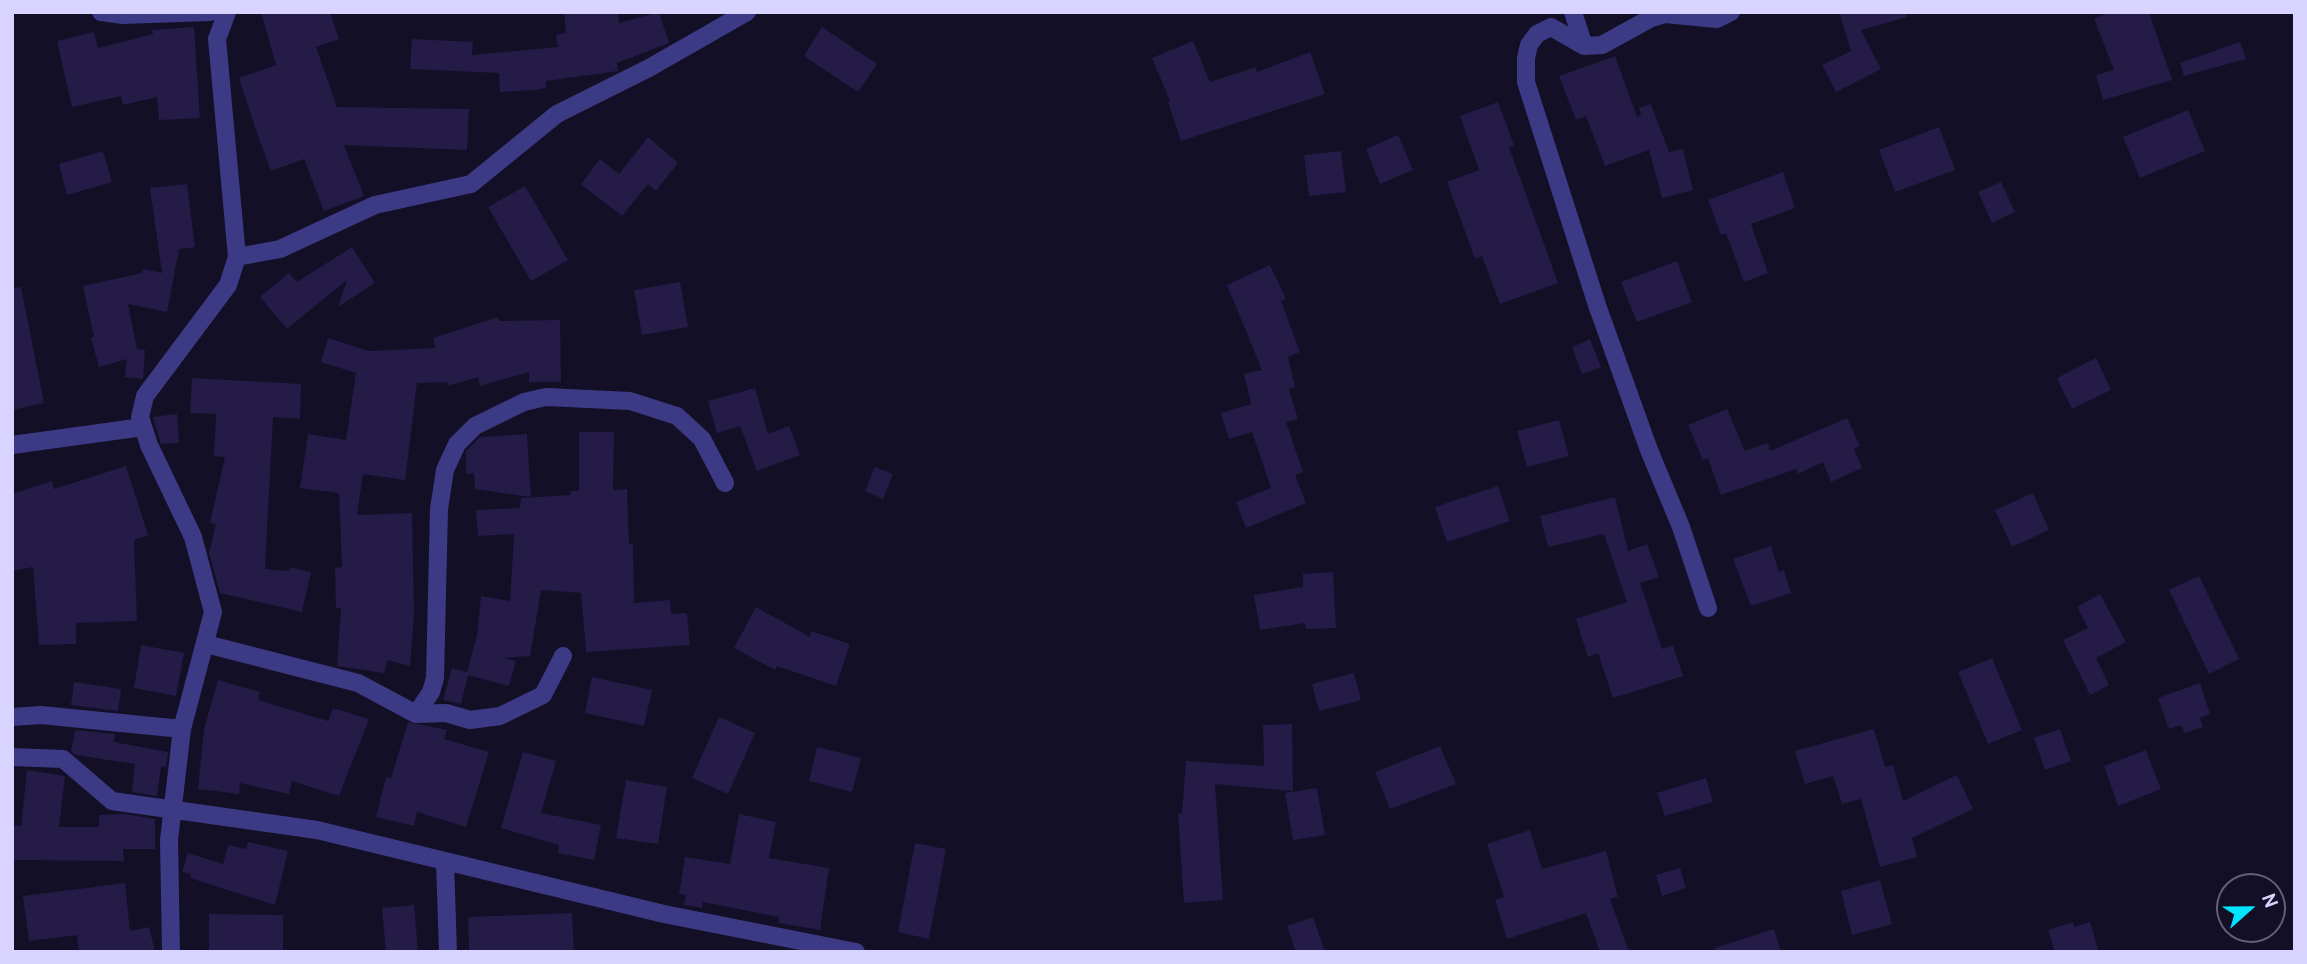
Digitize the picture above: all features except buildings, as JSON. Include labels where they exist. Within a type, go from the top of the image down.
[{"type":"street","points":[[101,12],[123,15],[210,12]]},
{"type":"street","points":[[171,952],[169,840],[182,729],[213,612],[208,583],[179,502],[140,417],[145,396],[228,285],[237,257],[217,39],[227,12]]},
{"type":"street","points":[[237,257],[280,249],[375,205],[471,184],[557,114],[649,68],[747,12]]},
{"type":"street","points":[[1573,12],[1584,46]]},
{"type":"street","points":[[1707,608],[1681,527],[1620,372],[1526,82],[1529,45],[1537,34],[1551,27],[1584,46],[1602,45],[1651,18],[1665,14],[1717,19],[1731,12]]},
{"type":"street","points":[[416,714],[431,692],[435,678],[439,521],[445,470],[457,444],[475,426],[524,402],[546,397],[630,401],[677,416],[702,439],[725,483]]},
{"type":"street","points":[[12,445],[143,427]]},
{"type":"street","points":[[206,644],[358,683],[416,714],[446,713],[470,720],[500,716],[543,695],[563,656]]},
{"type":"street","points":[[12,717],[41,715],[182,729]]},
{"type":"street","points":[[12,757],[63,759],[112,801],[317,830],[664,914],[741,927],[856,952]]},
{"type":"street","points":[[445,862],[447,952]]}]
